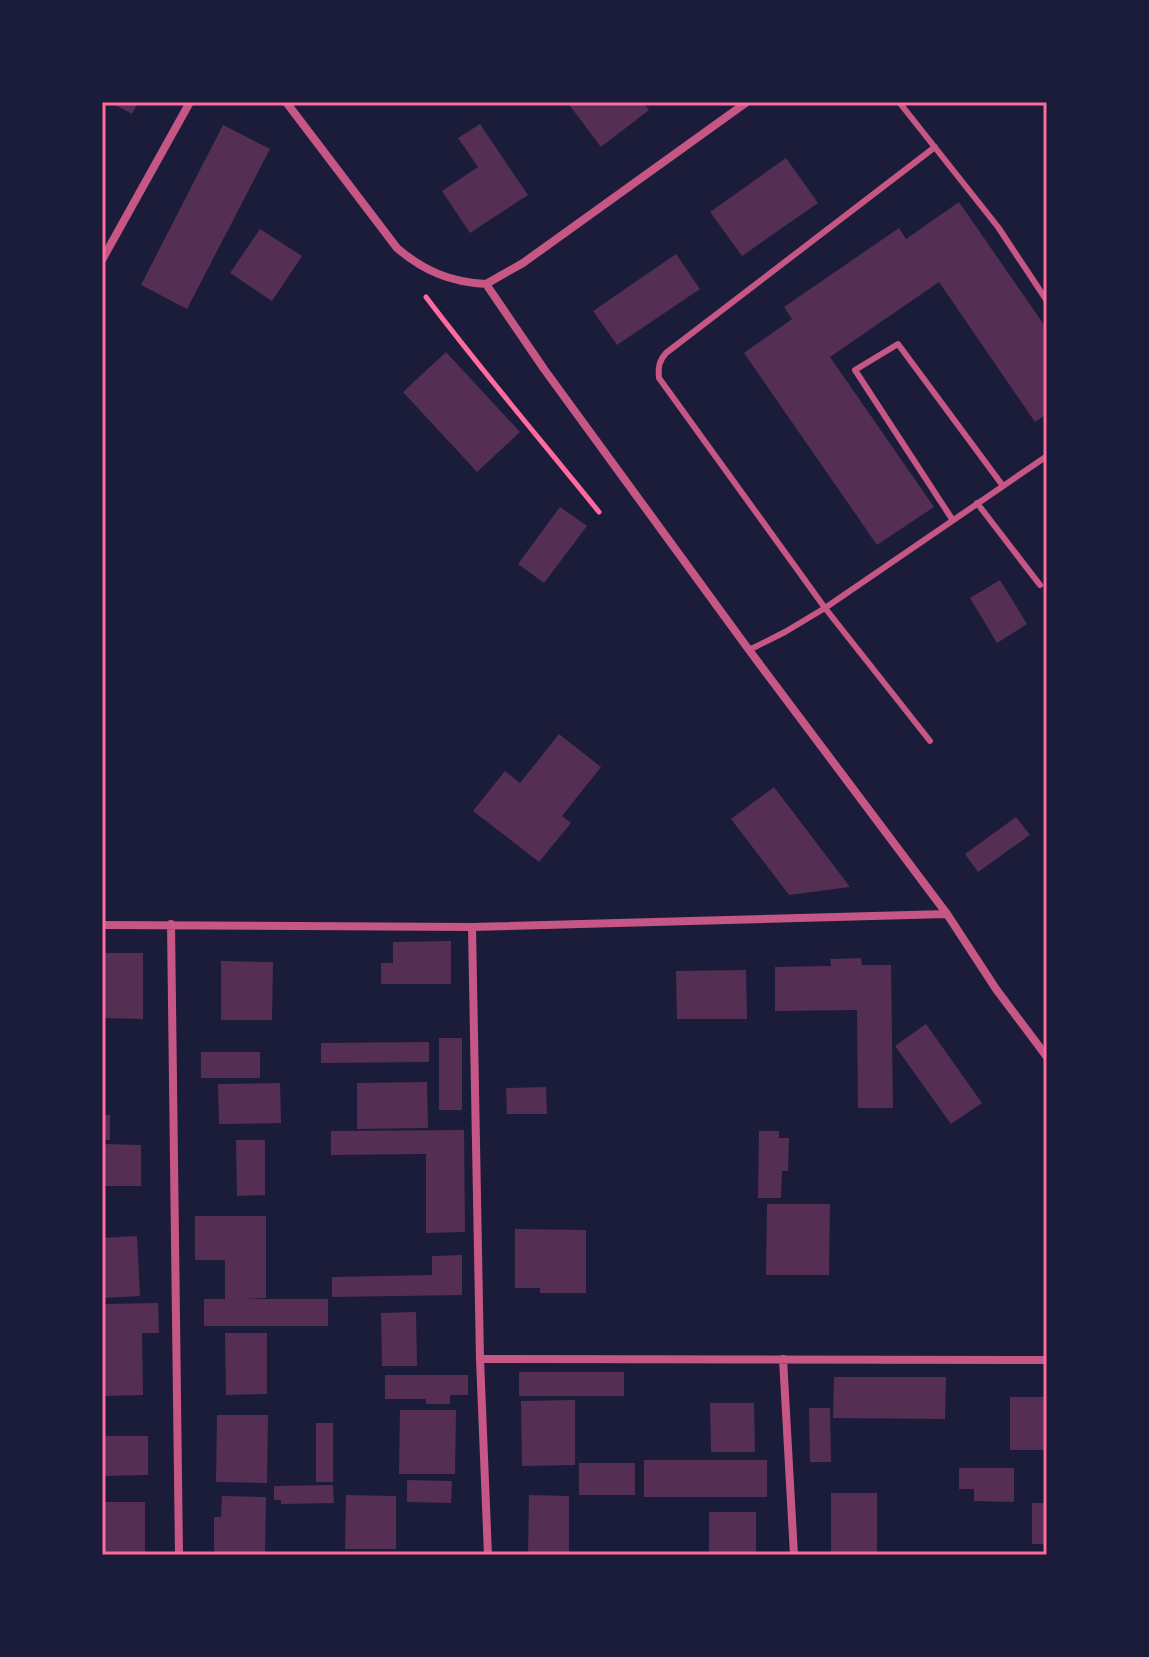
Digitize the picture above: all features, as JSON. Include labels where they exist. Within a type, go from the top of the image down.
[{"type":"street","points":[[102,260],[190,102]]},
{"type":"street","points":[[286,102],[397,248],[414,263],[444,278],[486,284],[523,263],[747,102]]},
{"type":"street","points":[[486,284],[544,369],[749,650],[947,914],[996,989],[1047,1057]]},
{"type":"street","points":[[102,925],[472,927],[947,914]]},
{"type":"street","points":[[171,924],[179,1555]]},
{"type":"street","points":[[472,927],[480,1359],[488,1555]]},
{"type":"street","points":[[480,1359],[1047,1360]]},
{"type":"street","points":[[783,1359],[794,1555]]},
{"type":"lane","points":[[899,102],[998,227],[1047,301]]},
{"type":"lane","points":[[930,741],[825,608],[659,378],[660,360],[935,147]]},
{"type":"lane","points":[[952,519],[855,370],[898,344],[1003,486]]},
{"type":"lane","points":[[749,650],[825,608],[1047,456]]},
{"type":"lane","points":[[977,503],[1040,585]]},
{"type":"path","points":[[426,297],[485,375],[599,512]]},
{"type":"building","points":[[110,102],[138,102],[132,114]]},
{"type":"building","points":[[567,102],[643,102],[649,110],[601,147]]},
{"type":"building","points":[[480,124],[528,195],[470,233],[442,191],[478,167],[458,138]]},
{"type":"building","points":[[223,125],[270,149],[187,309],[141,285]]},
{"type":"building","points":[[786,158],[818,203],[742,256],[710,212]]},
{"type":"building","points":[[959,202],[1047,329],[1047,414],[1035,422],[939,282],[830,357],[934,507],[877,545],[744,353],[792,319],[784,307],[899,228],[906,239]]},
{"type":"building","points":[[260,229],[302,256],[272,301],[230,273]]},
{"type":"building","points":[[676,254],[700,289],[617,345],[593,311]]},
{"type":"building","points":[[446,352],[520,432],[477,472],[403,392]]},
{"type":"building","points":[[560,507],[587,526],[544,583],[518,564]]},
{"type":"building","points":[[1000,580],[1027,624],[997,643],[970,598]]},
{"type":"building","points":[[559,734],[601,767],[562,816],[571,823],[539,862],[473,811],[505,771],[520,783]]},
{"type":"building","points":[[774,787],[850,887],[789,895],[731,819]]},
{"type":"building","points":[[1016,817],[1030,835],[978,872],[965,854]]},
{"type":"building","points":[[451,941],[451,984],[381,984],[381,963],[393,963],[393,942]]},
{"type":"building","points":[[102,953],[143,953],[143,1019],[102,1018]]},
{"type":"building","points":[[861,958],[862,965],[891,965],[893,1108],[858,1108],[857,1010],[775,1011],[775,967],[831,966],[830,959]]},
{"type":"building","points":[[221,961],[273,962],[272,1020],[221,1020]]},
{"type":"building","points":[[746,970],[747,1019],[677,1019],[676,971]]},
{"type":"building","points":[[926,1024],[982,1103],[951,1124],[895,1046]]},
{"type":"building","points":[[439,1038],[462,1038],[462,1110],[439,1110]]},
{"type":"building","points":[[429,1042],[429,1062],[321,1063],[321,1043]]},
{"type":"building","points":[[201,1052],[260,1052],[260,1078],[201,1078]]},
{"type":"building","points":[[427,1082],[428,1128],[357,1129],[357,1083]]},
{"type":"building","points":[[280,1083],[281,1123],[219,1124],[218,1084]]},
{"type":"building","points":[[546,1087],[547,1114],[507,1114],[506,1088]]},
{"type":"building","points":[[102,1115],[110,1115],[110,1140],[102,1140]]},
{"type":"building","points":[[464,1130],[465,1232],[426,1233],[426,1154],[331,1155],[331,1131]]},
{"type":"building","points":[[759,1131],[779,1131],[779,1138],[789,1138],[788,1171],[782,1171],[781,1198],[758,1198]]},
{"type":"building","points":[[236,1140],[265,1140],[265,1195],[237,1196]]},
{"type":"building","points":[[102,1144],[141,1145],[141,1186],[102,1186]]},
{"type":"building","points":[[767,1204],[830,1204],[829,1275],[766,1275]]},
{"type":"building","points":[[195,1216],[266,1216],[266,1298],[240,1299],[328,1299],[328,1326],[204,1326],[204,1299],[225,1299],[225,1260],[195,1260]]},
{"type":"building","points":[[515,1229],[586,1230],[586,1293],[540,1293],[540,1288],[515,1288]]},
{"type":"building","points":[[137,1236],[140,1296],[102,1298],[102,1238]]},
{"type":"building","points":[[462,1255],[462,1295],[332,1297],[332,1277],[432,1275],[432,1256]]},
{"type":"building","points":[[158,1303],[159,1333],[142,1333],[143,1395],[102,1396],[102,1304]]},
{"type":"building","points":[[416,1312],[417,1366],[382,1366],[381,1313]]},
{"type":"building","points":[[225,1333],[267,1333],[267,1394],[226,1395]]},
{"type":"building","points":[[519,1372],[624,1372],[624,1396],[519,1396]]},
{"type":"building","points":[[385,1375],[468,1375],[468,1395],[450,1395],[450,1404],[426,1404],[426,1399],[385,1399]]},
{"type":"building","points":[[834,1377],[946,1377],[945,1419],[833,1418]]},
{"type":"building","points":[[1010,1397],[1047,1397],[1047,1450],[1010,1450]]},
{"type":"building","points":[[575,1400],[575,1465],[522,1466],[521,1401]]},
{"type":"building","points":[[710,1403],[754,1403],[755,1452],[711,1452]]},
{"type":"building","points":[[809,1408],[830,1408],[831,1462],[810,1462]]},
{"type":"building","points":[[400,1410],[456,1410],[455,1474],[399,1474]]},
{"type":"building","points":[[217,1415],[268,1415],[267,1483],[216,1482]]},
{"type":"building","points":[[316,1423],[333,1423],[333,1482],[316,1482]]},
{"type":"building","points":[[102,1436],[148,1436],[148,1475],[102,1476]]},
{"type":"building","points":[[644,1460],[767,1460],[767,1497],[644,1497]]},
{"type":"building","points":[[579,1463],[635,1463],[635,1495],[579,1495]]},
{"type":"building","points":[[959,1468],[1014,1468],[1014,1502],[974,1501],[974,1489],[959,1489]]},
{"type":"building","points":[[407,1480],[452,1481],[451,1503],[407,1502]]},
{"type":"building","points":[[333,1485],[334,1503],[281,1504],[281,1500],[274,1500],[274,1486]]},
{"type":"building","points":[[831,1493],[877,1493],[877,1553],[831,1553]]},
{"type":"building","points":[[346,1495],[396,1496],[396,1549],[345,1549]]},
{"type":"building","points":[[529,1495],[569,1496],[569,1555],[528,1555]]},
{"type":"building","points":[[222,1496],[266,1497],[265,1555],[214,1555],[214,1517],[221,1517]]},
{"type":"building","points":[[102,1502],[145,1502],[145,1555],[102,1555]]},
{"type":"building","points":[[1032,1503],[1047,1503],[1047,1544],[1032,1544]]},
{"type":"building","points":[[709,1512],[756,1512],[756,1554],[709,1554]]}]
